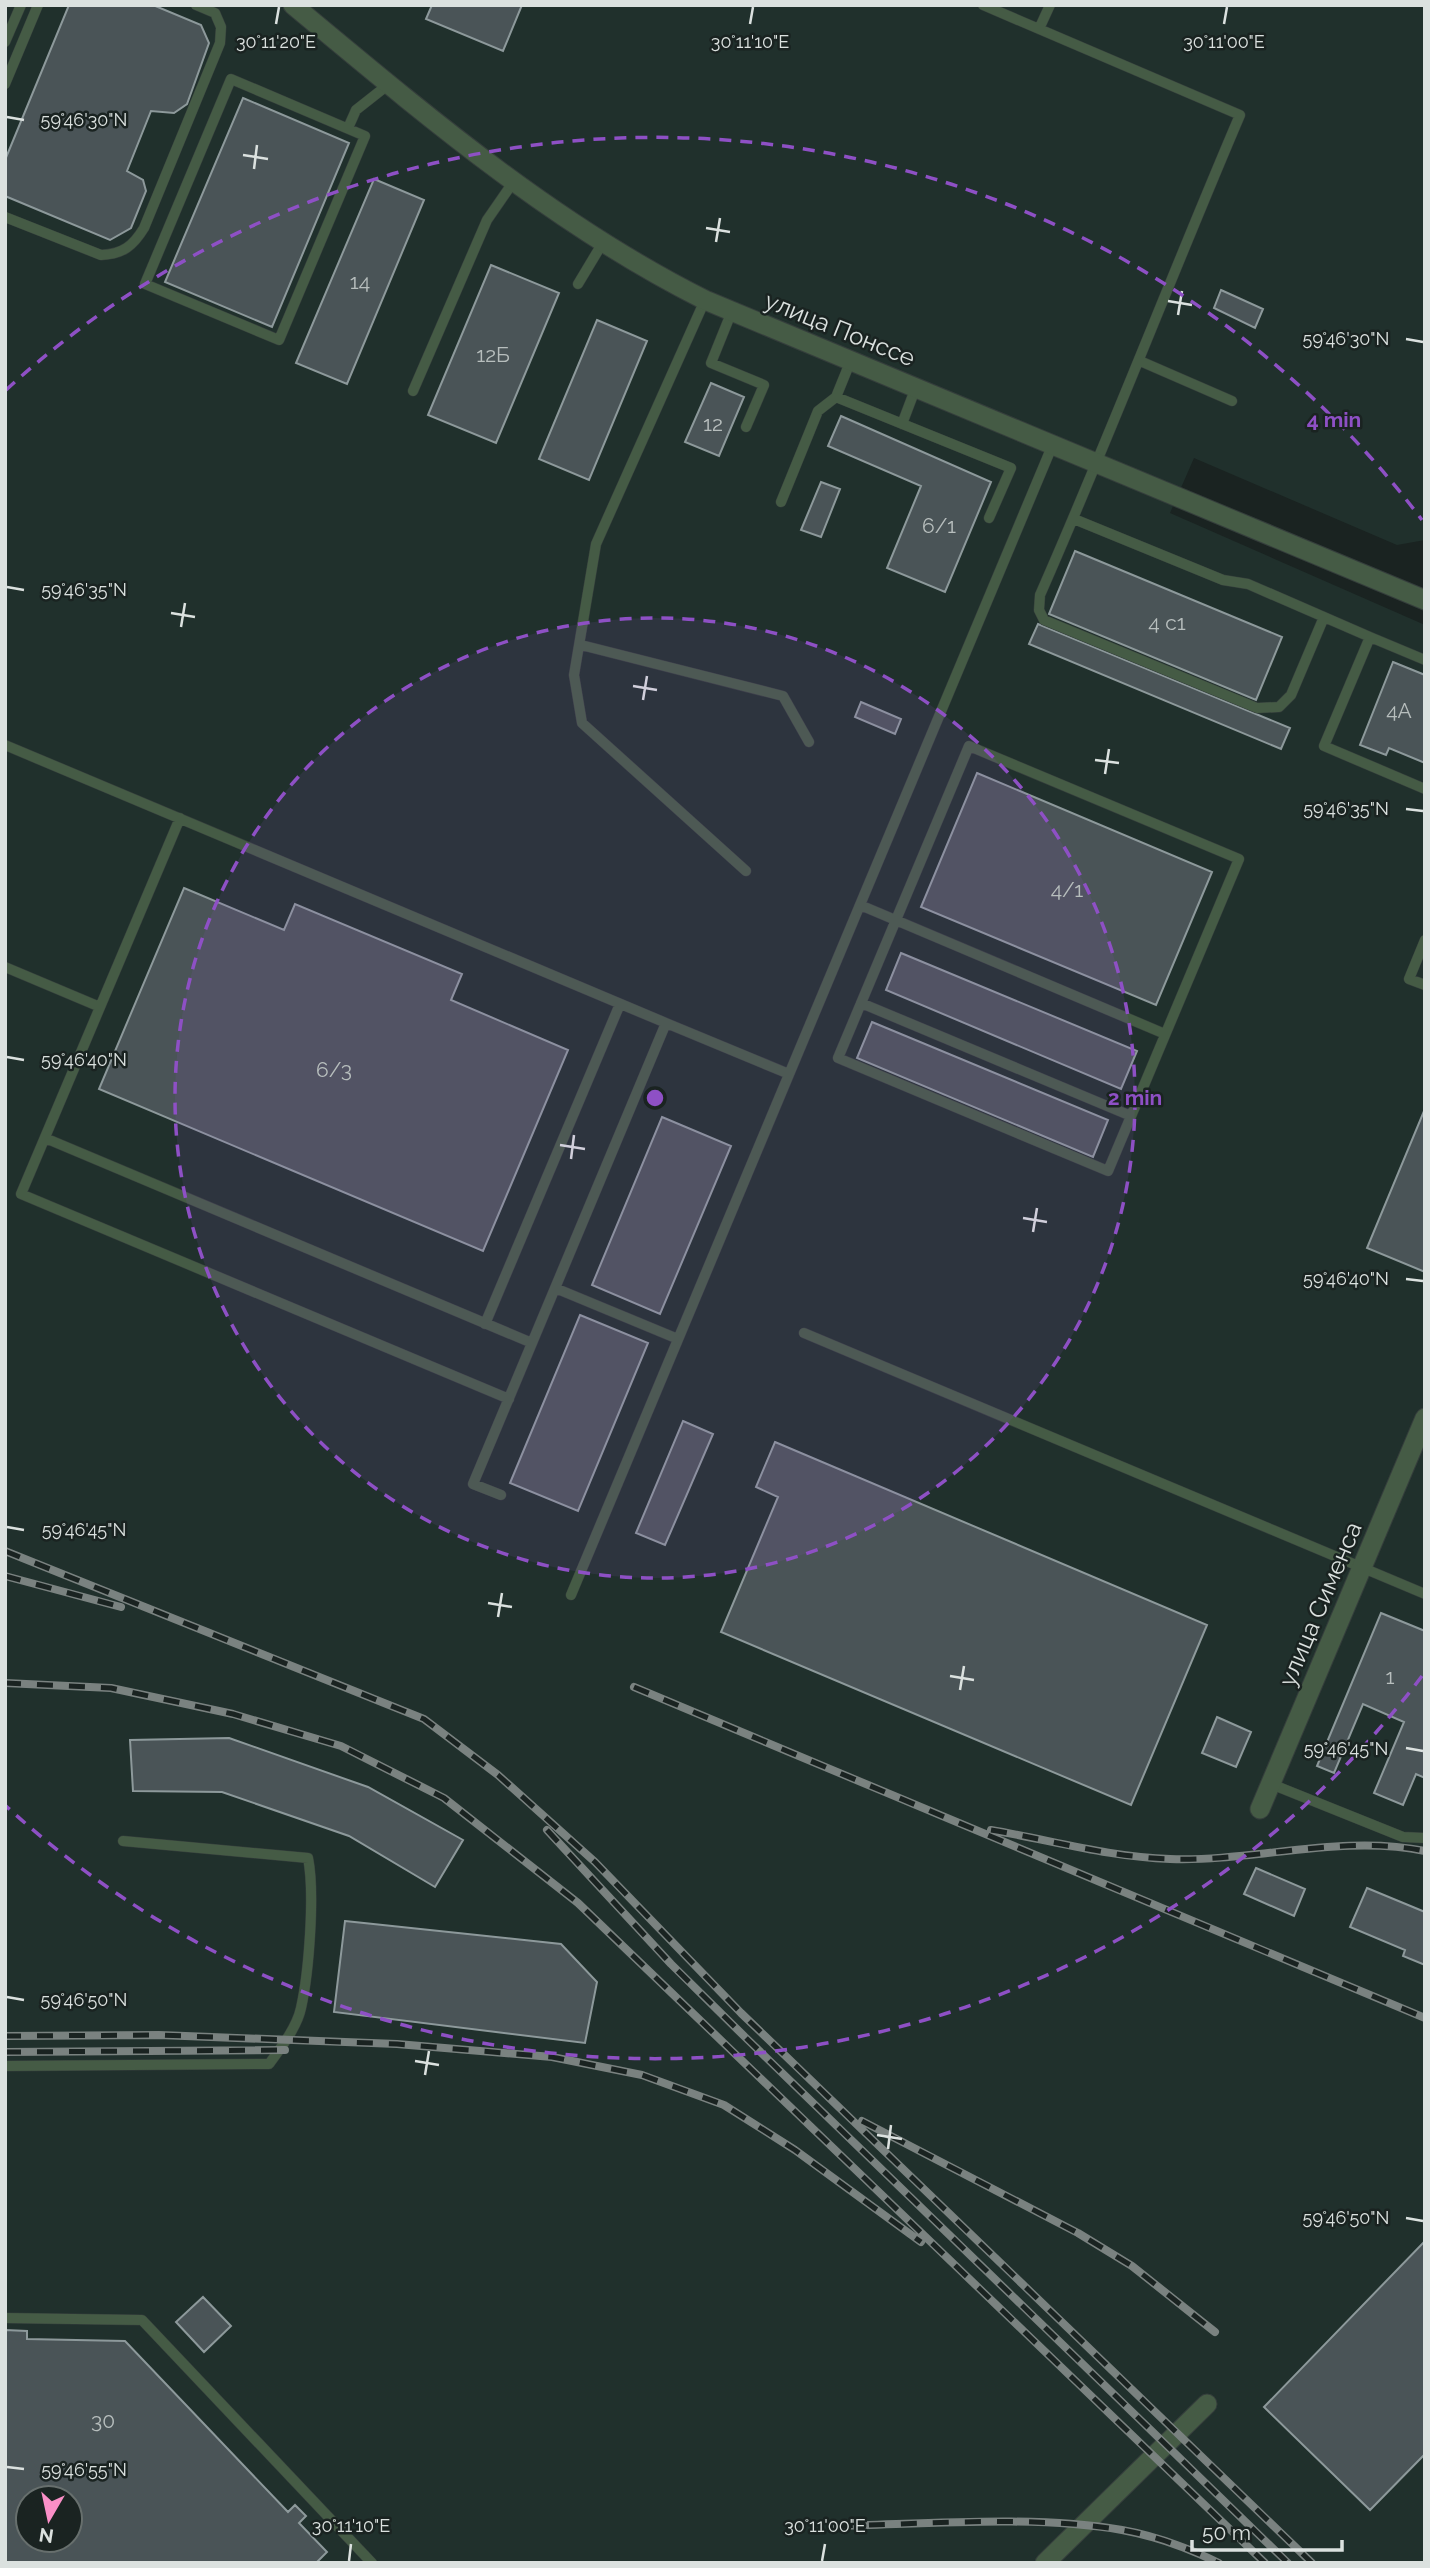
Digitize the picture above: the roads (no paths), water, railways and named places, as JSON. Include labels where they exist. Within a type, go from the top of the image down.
[{"type":"street","name":"улица Понссе","points":[[293,5],[514,181],[602,244],[705,300],[1425,600]]},
{"type":"street","name":"улица Сименса","points":[[1261,1809],[1425,1418]]},
{"type":"street","points":[[1045,2563],[1207,2404]]},
{"type":"lane","points":[[5,42],[21,5]]},
{"type":"lane","points":[[5,83],[38,5]]},
{"type":"lane","points":[[5,217],[101,255],[114,254],[134,243],[144,228],[220,43],[221,27],[215,13],[195,5]]},
{"type":"lane","points":[[983,5],[1240,115],[1180,256],[1099,463],[1040,595],[1039,610],[1044,620],[1257,708],[1279,708],[1291,695],[1324,617]]},
{"type":"lane","points":[[1040,29],[1050,5]]},
{"type":"lane","points":[[231,79],[348,128],[365,135],[279,340],[145,284],[231,79]]},
{"type":"lane","points":[[348,128],[356,110],[389,84]]},
{"type":"lane","points":[[413,391],[487,220],[514,181]]},
{"type":"lane","points":[[578,284],[602,244]]},
{"type":"lane","points":[[705,300],[596,544],[574,675],[582,723],[746,872]]},
{"type":"lane","points":[[732,311],[711,363],[764,385],[746,427]]},
{"type":"lane","points":[[780,502],[818,411],[836,397],[851,360]]},
{"type":"lane","points":[[1140,361],[1232,401]]},
{"type":"lane","points":[[902,424],[916,387]]},
{"type":"lane","points":[[836,397],[1011,468],[989,519]]},
{"type":"lane","points":[[571,1595],[1053,444]]},
{"type":"lane","points":[[1073,519],[1223,580],[1248,584],[1425,660]]},
{"type":"lane","points":[[1370,637],[1324,746],[1425,789]]},
{"type":"lane","points":[[581,645],[783,696],[808,742]]},
{"type":"lane","points":[[5,745],[789,1074]]},
{"type":"lane","points":[[969,746],[1239,859],[1108,1171],[838,1058],[861,1003],[969,746]]},
{"type":"lane","points":[[180,818],[22,1194],[509,1399]]},
{"type":"lane","points":[[860,905],[1166,1034]]},
{"type":"lane","points":[[1425,940],[1409,979],[1425,985]]},
{"type":"lane","points":[[5,967],[100,1007]]},
{"type":"lane","points":[[861,1003],[1131,1116]]},
{"type":"lane","points":[[485,1324],[620,1004]]},
{"type":"lane","points":[[501,1495],[473,1484],[666,1023]]},
{"type":"lane","points":[[45,1138],[532,1343]]},
{"type":"lane","points":[[555,1288],[678,1339]]},
{"type":"lane","points":[[804,1333],[1425,1594]]},
{"type":"lane","points":[[1271,1784],[1403,1837],[1425,1838]]},
{"type":"lane","points":[[5,2066],[269,2064],[301,2010],[312,1882],[308,1858],[123,1841]]},
{"type":"lane","points":[[5,2318],[142,2320],[372,2563]]},
{"type":"railway","points":[[5,1551],[424,1719],[498,1775],[595,1862],[741,2013],[1312,2563]]},
{"type":"railway","points":[[5,1576],[121,1607]]},
{"type":"railway","points":[[5,1683],[111,1688],[233,1714],[341,1746],[444,1798],[578,1903],[1265,2563]]},
{"type":"railway","points":[[634,1687],[1425,2018]]},
{"type":"railway","points":[[547,1830],[671,1964],[1288,2563]]},
{"type":"railway","points":[[991,1830],[1147,1858],[1202,1859],[1362,1845],[1425,1851]]},
{"type":"railway","points":[[5,2036],[159,2035],[397,2044],[552,2057],[642,2075],[724,2105],[795,2150],[921,2242]]},
{"type":"railway","points":[[5,2052],[285,2050]]},
{"type":"railway","points":[[862,2121],[1078,2233],[1132,2266],[1215,2332]]},
{"type":"railway","points":[[837,2526],[980,2522],[1088,2525],[1147,2536],[1219,2563]]}]
